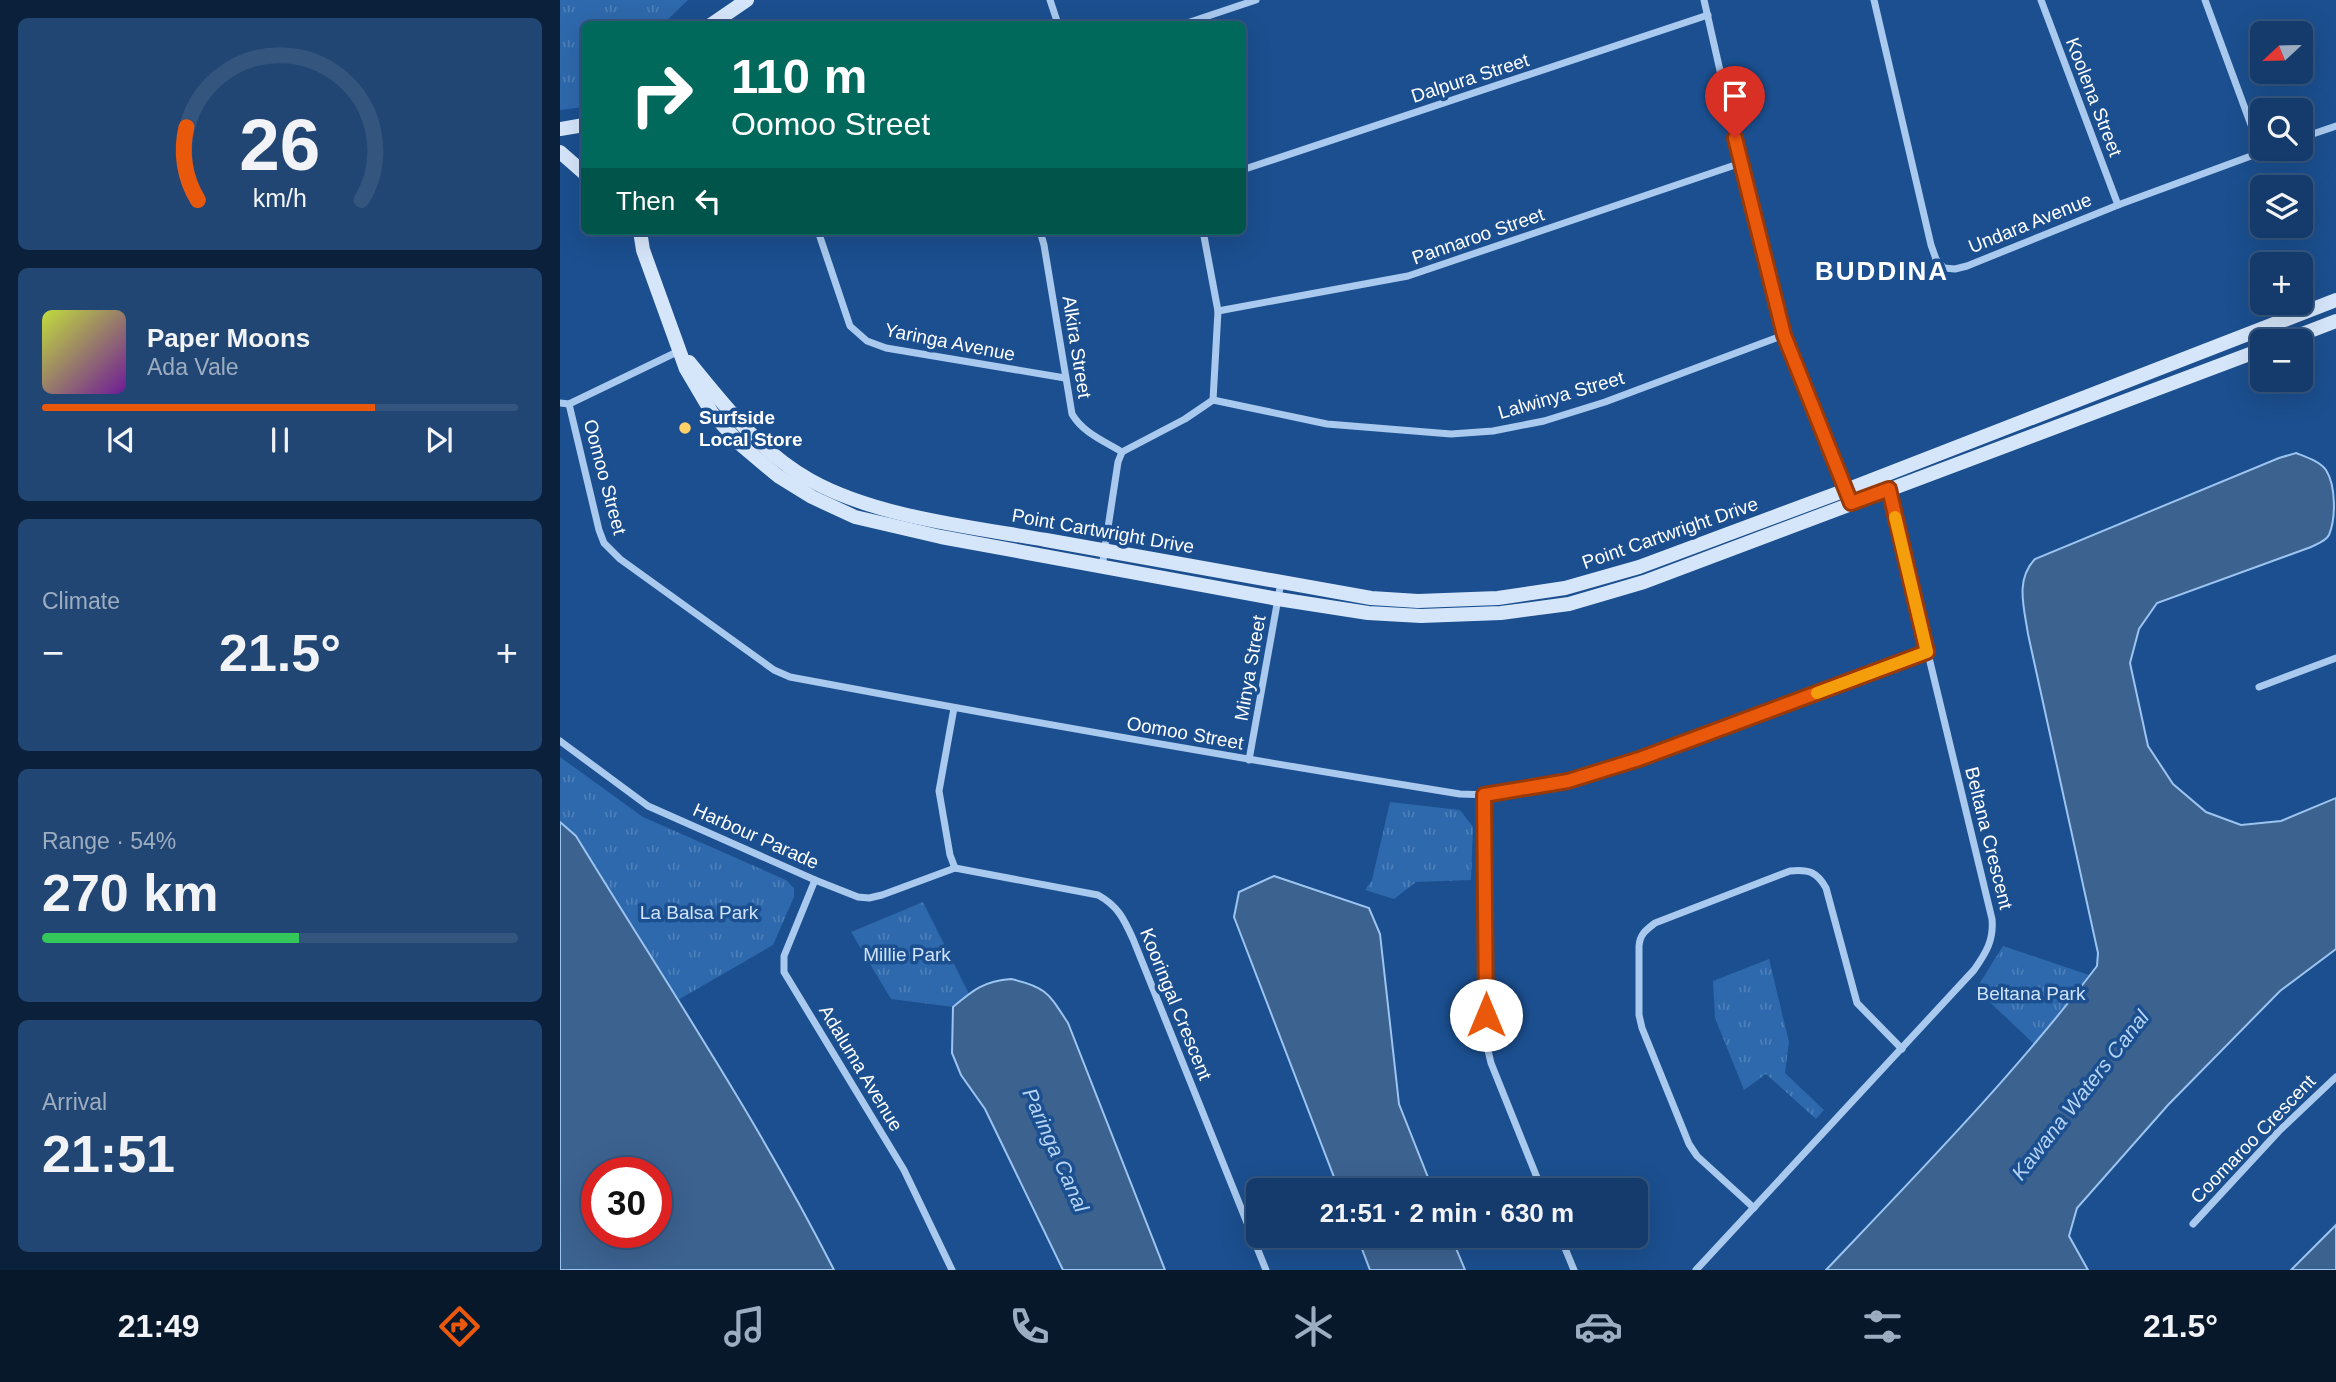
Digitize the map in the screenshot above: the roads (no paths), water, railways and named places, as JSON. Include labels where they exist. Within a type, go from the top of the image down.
[{"type":"main road","points":[[716,21],[747,0]]},
{"type":"main road","points":[[560,129],[581,126]]},
{"type":"main road","points":[[560,152],[581,170]]},
{"type":"main road","name":"Point Cartwright Drive","points":[[639,235],[686,369],[702,398],[730,433],[757,460],[804,492],[940,537],[1278,599],[1368,613],[1421,616],[1500,613],[1569,604],[1644,582],[2336,300]]},
{"type":"main road","points":[[2313,330],[2336,321]]},
{"type":"main road","name":"Point Cartwright Drive","points":[[1887,482],[2250,354]]},
{"type":"main road","name":"Point Cartwright Drive","points":[[858,510],[1105,550],[1371,598],[1418,601],[1498,598],[1564,588],[1639,567],[1848,497]]},
{"type":"street","points":[[1050,0],[1057,21]]},
{"type":"street","points":[[1193,21],[1255,0]]},
{"type":"street","points":[[1704,0],[1784,335],[1848,497]]},
{"type":"street","name":"Undara Avenue","points":[[1874,0],[1931,246],[1936,259],[1944,268],[1955,269],[1967,265],[2250,156]]},
{"type":"street","name":"Koolena Street","points":[[2041,0],[2118,205]]},
{"type":"street","points":[[2205,0],[2250,111]]},
{"type":"street","name":"Dalpura Street","points":[[1246,169],[1708,15]]},
{"type":"street","points":[[2313,134],[2336,125]]},
{"type":"street","name":"Pannaroo Street","points":[[1218,311],[1408,276],[1741,163]]},
{"type":"street","name":"Yaringa Avenue","points":[[819,235],[850,326],[867,341],[886,348],[1065,378]]},
{"type":"street","name":"Alkira Street","points":[[1041,235],[1072,414],[1078,425],[1122,452]]},
{"type":"street","points":[[1102,566],[1118,462],[1122,452],[1185,419],[1213,400],[1218,311],[1204,235]]},
{"type":"street","name":"Lalwinya Street","points":[[1213,400],[1327,424],[1451,434],[1493,431],[1544,421],[1605,402],[1784,335]]},
{"type":"street","points":[[560,403],[569,404],[679,350]]},
{"type":"street","name":"Oomoo Street","points":[[569,404],[599,530],[604,543],[620,559],[774,670],[790,677],[954,708],[1249,760],[1460,794],[1484,795],[1568,781],[1639,759],[1927,652]]},
{"type":"street","name":"Beltana Crescent","points":[[1696,1270],[1974,970],[1994,934],[1887,482]]},
{"type":"street","name":"Minya Street","points":[[1249,760],[1281,582]]},
{"type":"street","points":[[2259,687],[2336,658]]},
{"type":"street","points":[[954,708],[939,791],[950,855],[956,868]]},
{"type":"street","name":"Harbour Parade","points":[[560,741],[648,806],[858,897],[883,895],[956,868]]},
{"type":"street","points":[[1484,795],[1486,1042],[1491,1063],[1537,1178]]},
{"type":"street","name":"Kooringal Crescent","points":[[956,868],[1098,895],[1116,907],[1133,939],[1266,1270]]},
{"type":"street","points":[[1754,1208],[1697,1156],[1689,1144],[1642,1028],[1639,1015],[1639,946],[1640,937],[1646,930],[1655,923],[1790,871],[1806,870],[1819,875],[1826,888],[1857,1003],[1902,1049]]},
{"type":"street","name":"Adaluma Avenue","points":[[815,880],[784,956],[784,972],[904,1170],[951,1270]]},
{"type":"street","name":"Coomaroo Crescent","points":[[2193,1224],[2279,1131],[2336,1077]]},
{"type":"street","points":[[1565,1248],[1574,1270]]},
{"type":"water","name":"Kawana Waters Canal","points":[[2296,453],[2320,464],[2329,477],[2334,511],[2328,537],[2311,547],[2157,603],[2139,629],[2130,663],[2148,746],[2173,784],[2206,812],[2241,825],[2281,821],[2336,798],[2336,949],[2280,991],[2168,1105],[2077,1208],[2069,1236],[2088,1270],[1826,1270],[2000,1084],[2097,966],[2098,953],[2028,634],[2022,594],[2029,567],[2035,559]]},
{"type":"water","points":[[560,822],[576,836],[710,1051],[774,1159],[834,1270],[560,1270]]},
{"type":"water","points":[[1274,876],[1369,908],[1380,934],[1399,1104],[1428,1178],[1334,1178],[1234,917],[1239,892]]},
{"type":"water","name":"Paringa Canal","points":[[1011,979],[1032,985],[1046,993],[1068,1023],[1165,1270],[1063,1270],[985,1109],[961,1075],[952,1053],[953,1007],[979,987]]},
{"type":"water","points":[[2336,1225],[2336,1270],[2291,1270]]},
{"type":"water","points":[[1362,1248],[1456,1248],[1465,1270],[1370,1270]]},
{"type":"place","name":"Surfside Local Store","points":[[685,428]]},
{"type":"district","name":"BUDDINA","points":[[1882,271]]},
{"type":"park label","name":"La Balsa Park","points":[[699,912]]},
{"type":"park label","name":"Millie Park","points":[[907,954]]},
{"type":"park label","name":"Beltana Park","points":[[2031,993]]}]
